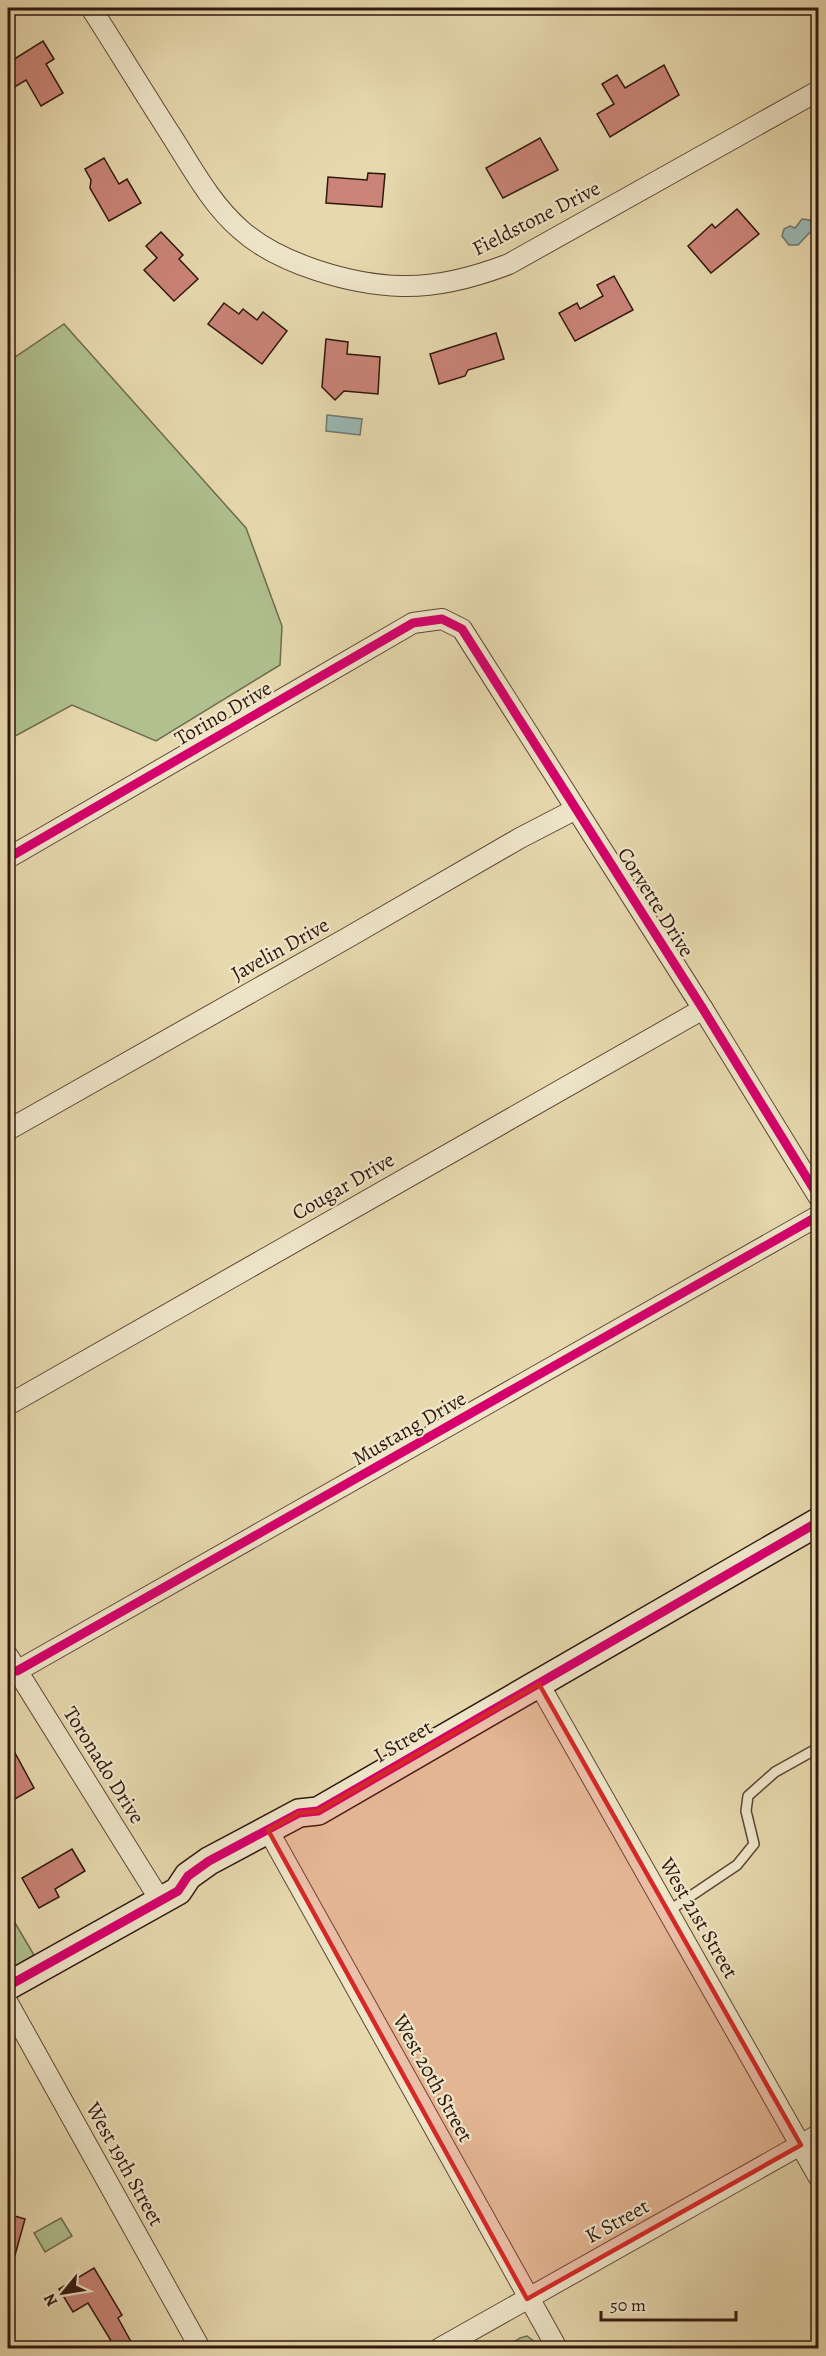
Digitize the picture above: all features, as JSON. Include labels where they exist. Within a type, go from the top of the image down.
[{"type":"street","name":"Fieldstone Drive","points":[[91,8],[209,195],[242,231],[284,258],[339,277],[402,286],[476,276],[509,264],[819,91]]},
{"type":"street","name":"Torino Drive","points":[[8,858],[413,623],[442,619],[462,629]]},
{"type":"street","name":"Corvette Drive","points":[[462,629],[819,1196]]},
{"type":"street","name":"Javelin Drive","points":[[8,1130],[520,838],[576,809]]},
{"type":"street","name":"Cougar Drive","points":[[8,1405],[703,1009]]},
{"type":"street","name":"Mustang Drive","points":[[12,1664],[819,1216]]},
{"type":"street","name":"I Street","points":[[8,1986],[178,1891],[188,1876],[209,1861],[299,1813],[318,1811],[816,1528]]},
{"type":"street","name":"Toronado Drive","points":[[12,1664],[159,1900]]},
{"type":"street","name":"West 21st Street","points":[[539,1684],[819,2176]]},
{"type":"street","name":"West 20th Street","points":[[268,1830],[556,2349]]},
{"type":"street","name":"West 19th Street","points":[[8,2002],[200,2349]]},
{"type":"street","name":"K Street","points":[[440,2349],[819,2135]]},
{"type":"lane","points":[[667,1912],[737,1865],[754,1844],[747,1811],[748,1796],[775,1772],[819,1748]]},
{"type":"highlighted area","points":[[539,1684],[801,2145],[527,2299],[268,1830],[299,1813],[318,1811]]},
{"type":"green space","points":[[64,324],[246,528],[282,626],[280,665],[156,741],[72,705],[8,740],[8,362]]},
{"type":"green space","points":[[8,1911],[34,1955],[9,1970],[8,1967]]},
{"type":"green space","points":[[61,2218],[72,2236],[45,2252],[34,2233]]},
{"type":"green space","points":[[527,2336],[543,2348],[505,2348],[520,2338]]},
{"type":"water","points":[[802,219],[810,220],[813,229],[798,245],[789,245],[782,236],[784,229],[790,226],[795,228]]},
{"type":"water","points":[[327,415],[362,419],[360,435],[326,431]]},
{"type":"building","points":[[43,41],[54,59],[46,64],[63,93],[41,106],[26,80],[8,91],[8,63]]},
{"type":"building","points":[[664,65],[679,95],[610,137],[597,114],[614,104],[602,84],[617,75],[625,88]]},
{"type":"building","points":[[540,138],[558,170],[503,198],[486,168]]},
{"type":"building","points":[[104,158],[119,184],[127,179],[141,203],[109,221],[90,188],[91,180],[85,169]]},
{"type":"building","points":[[368,173],[385,174],[382,207],[326,203],[328,177],[367,180]]},
{"type":"building","points":[[737,209],[759,234],[711,273],[688,246],[712,224],[715,228]]},
{"type":"building","points":[[161,232],[183,255],[179,259],[198,279],[174,301],[144,270],[157,258],[146,246]]},
{"type":"building","points":[[614,276],[633,310],[575,341],[559,313],[577,303],[580,309],[603,296],[597,285]]},
{"type":"building","points":[[224,303],[239,314],[243,309],[257,320],[263,312],[287,331],[262,364],[208,324]]},
{"type":"building","points":[[496,333],[504,359],[468,370],[465,376],[439,384],[430,354]]},
{"type":"building","points":[[326,339],[348,342],[347,354],[380,357],[378,394],[344,391],[335,400],[322,387]]},
{"type":"building","points":[[8,1740],[34,1788],[8,1803]]},
{"type":"building","points":[[72,1849],[85,1871],[55,1889],[59,1897],[39,1908],[22,1878]]},
{"type":"building","points":[[8,2214],[25,2219],[12,2266],[8,2266]]},
{"type":"building","points":[[94,2268],[122,2315],[118,2318],[135,2349],[116,2349],[88,2303],[73,2312],[59,2289]]},
{"type":"cycle path","points":[[8,858],[413,623],[442,619],[462,629],[703,1009],[818,1196]]},
{"type":"cycle path","points":[[17,1671],[818,1216]]},
{"type":"cycle path","points":[[8,1986],[178,1891],[188,1876],[209,1861],[299,1813],[318,1811],[818,1522]]}]
